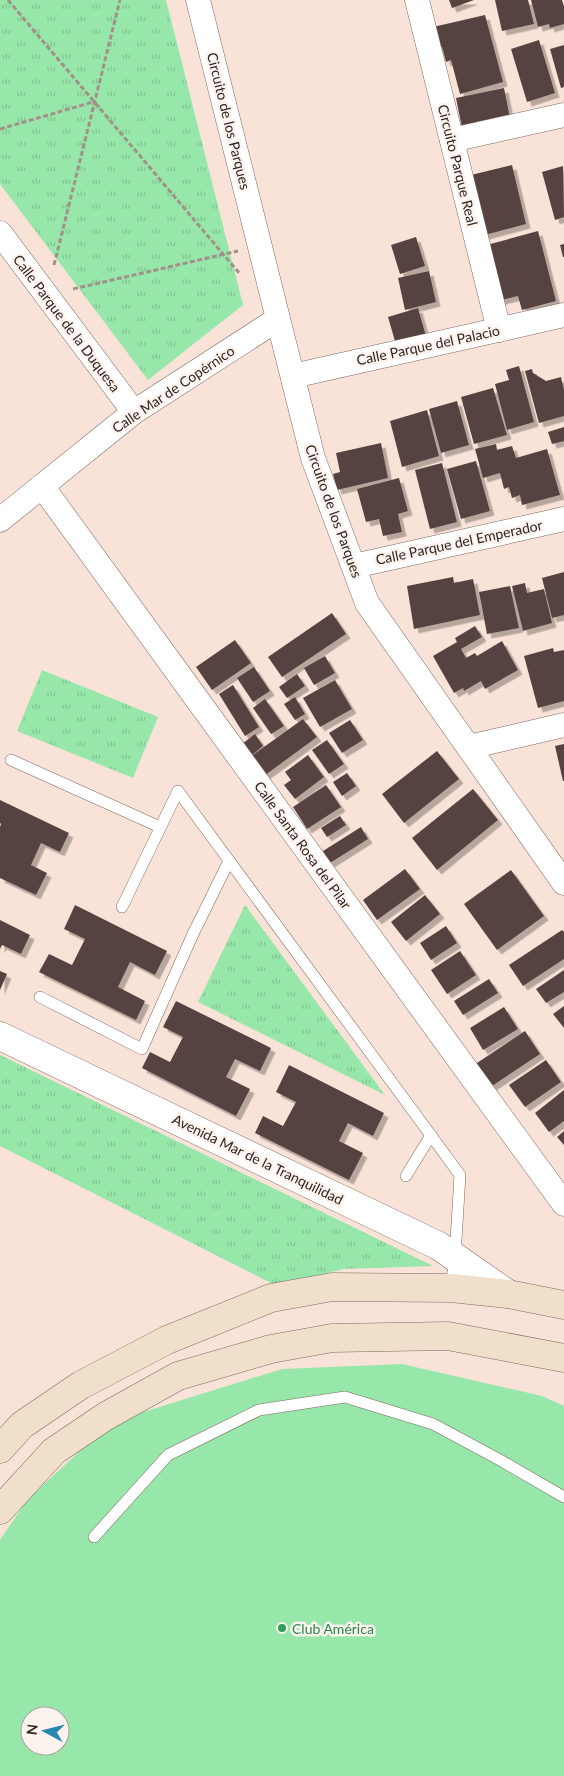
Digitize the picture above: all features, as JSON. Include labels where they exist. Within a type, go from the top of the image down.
[{"type":"main road","points":[[0,1449],[22,1425],[80,1385],[167,1340],[271,1298],[332,1287],[451,1288],[508,1294],[564,1305]]},
{"type":"main road","points":[[0,1510],[54,1451],[106,1416],[178,1376],[271,1349],[332,1338],[448,1336],[564,1358]]},
{"type":"street","name":"Circuito de los Parques","points":[[198,0],[313,458],[367,603],[564,883]]},
{"type":"street","name":"Circuito Parque Real","points":[[417,0],[499,330]]},
{"type":"street","points":[[452,140],[564,115]]},
{"type":"street","name":"Calle Parque de la Duquesa","points":[[0,233],[134,412]]},
{"type":"street","name":"Calle Parque del Palacio","points":[[292,376],[564,315]]},
{"type":"street","name":"Calle Mar de Copérnico","points":[[0,520],[134,412],[278,319]]},
{"type":"street","name":"Calle Santa Rosa del Pilar","points":[[42,486],[564,1204]]},
{"type":"street","name":"Calle Parque del Emperador","points":[[354,566],[564,519]]},
{"type":"street","points":[[469,747],[564,724]]},
{"type":"street","name":"Avenida Mar de la Tranquilidad","points":[[0,1036],[439,1246],[508,1294]]},
{"type":"lane","points":[[11,760],[160,827]]},
{"type":"lane","points":[[122,907],[178,791],[460,1175],[455,1257],[451,1288]]},
{"type":"lane","points":[[40,997],[142,1049],[229,861]]},
{"type":"lane","points":[[406,1176],[431,1135]]},
{"type":"lane","points":[[94,1538],[168,1455],[260,1410],[345,1397],[433,1424],[564,1497]]},
{"type":"path","points":[[8,0],[242,276]]},
{"type":"path","points":[[120,0],[46,295],[224,255],[260,245]]},
{"type":"path","points":[[0,129],[94,101]]},
{"type":"green space","points":[[0,0],[166,0],[243,305],[148,380],[0,184]]},
{"type":"green space","points":[[42,670],[158,717],[133,778],[17,731]]},
{"type":"green space","points":[[245,905],[385,1095],[198,1002]]},
{"type":"green space","points":[[0,1055],[433,1266],[343,1269],[277,1286],[0,1146]]},
{"type":"green space","name":"Club América","points":[[402,1364],[542,1396],[564,1406],[564,1776],[0,1776],[0,1540],[27,1500],[111,1422],[282,1369]]},
{"type":"building","points":[[449,0],[474,0],[452,8]]},
{"type":"building","points":[[495,0],[528,0],[534,24],[502,31]]},
{"type":"building","points":[[531,0],[562,0],[564,24],[550,28],[549,24],[538,27]]},
{"type":"building","points":[[485,15],[503,82],[460,94],[451,60],[446,62],[442,47],[438,47],[433,27]]},
{"type":"building","points":[[539,40],[555,93],[527,102],[511,49]]},
{"type":"building","points":[[564,45],[564,87],[561,88],[550,49]]},
{"type":"building","points":[[504,88],[511,123],[463,133],[456,98]]},
{"type":"building","points":[[512,165],[526,224],[481,236],[467,176]]},
{"type":"building","points":[[563,166],[564,217],[555,220],[542,172]]},
{"type":"building","points":[[538,231],[556,301],[522,310],[518,296],[497,301],[483,246]]},
{"type":"building","points":[[416,237],[425,266],[400,274],[391,245]]},
{"type":"building","points":[[564,244],[564,257],[563,257],[560,245]]},
{"type":"building","points":[[429,271],[436,302],[405,310],[398,278]]},
{"type":"building","points":[[418,308],[427,340],[397,348],[388,317]]},
{"type":"building","points":[[519,366],[534,422],[507,430],[495,384],[509,380],[506,370]]},
{"type":"building","points":[[532,369],[533,373],[546,381],[561,377],[564,390],[564,416],[539,423],[525,371]]},
{"type":"building","points":[[493,388],[507,435],[474,444],[461,397]]},
{"type":"building","points":[[457,401],[469,445],[441,453],[429,409]]},
{"type":"building","points":[[427,410],[439,456],[402,467],[390,421]]},
{"type":"building","points":[[564,427],[564,441],[552,444],[548,432]]},
{"type":"building","points":[[381,443],[388,478],[337,490],[333,474],[340,472],[336,453]]},
{"type":"building","points":[[496,444],[497,450],[512,446],[516,458],[547,449],[560,495],[522,505],[520,495],[512,498],[509,487],[504,489],[500,473],[483,478],[475,449]]},
{"type":"building","points":[[476,461],[490,511],[461,519],[447,469]]},
{"type":"building","points":[[442,463],[457,522],[430,529],[415,470]]},
{"type":"building","points":[[399,478],[408,511],[398,514],[402,532],[383,536],[379,519],[366,522],[357,489]]},
{"type":"building","points":[[564,572],[564,615],[552,618],[542,578]]},
{"type":"building","points":[[453,577],[454,583],[473,579],[480,615],[414,629],[407,586]]},
{"type":"building","points":[[525,583],[527,593],[544,589],[552,623],[523,631],[512,586]]},
{"type":"building","points":[[510,586],[519,628],[487,634],[479,592]]},
{"type":"building","points":[[332,613],[346,634],[282,677],[268,657]]},
{"type":"building","points":[[475,626],[482,637],[461,649],[466,658],[475,653],[477,656],[502,641],[518,670],[485,689],[481,681],[464,691],[463,688],[454,693],[433,656],[457,642],[455,638]]},
{"type":"building","points":[[235,640],[251,663],[212,690],[196,667]]},
{"type":"building","points":[[553,648],[554,652],[564,650],[564,701],[538,708],[524,656]]},
{"type":"building","points":[[325,656],[335,673],[314,685],[304,668]]},
{"type":"building","points":[[254,667],[270,691],[253,702],[237,678]]},
{"type":"building","points":[[297,674],[305,686],[287,698],[279,687]]},
{"type":"building","points":[[335,680],[352,709],[320,727],[303,698]]},
{"type":"building","points":[[233,685],[259,727],[245,736],[219,694]]},
{"type":"building","points":[[295,697],[305,714],[295,720],[284,704]]},
{"type":"building","points":[[265,699],[284,726],[271,734],[253,708]]},
{"type":"building","points":[[303,719],[317,737],[264,776],[250,757]]},
{"type":"building","points":[[350,720],[363,740],[342,753],[329,733]]},
{"type":"building","points":[[255,734],[263,746],[251,756],[242,744]]},
{"type":"building","points":[[327,740],[344,764],[329,774],[312,750]]},
{"type":"building","points":[[564,744],[564,781],[563,781],[555,746]]},
{"type":"building","points":[[437,751],[459,779],[404,823],[382,794]]},
{"type":"building","points":[[308,755],[324,777],[295,799],[284,785],[291,780],[285,772]]},
{"type":"building","points":[[347,773],[356,786],[342,796],[333,782]]},
{"type":"building","points":[[326,785],[341,807],[307,829],[293,807]]},
{"type":"building","points":[[473,789],[498,820],[437,870],[412,838]]},
{"type":"building","points":[[0,800],[69,833],[60,852],[41,843],[31,865],[47,873],[36,895],[0,878]]},
{"type":"building","points":[[340,816],[346,825],[327,837],[321,828]]},
{"type":"building","points":[[361,827],[368,839],[330,863],[323,851]]},
{"type":"building","points":[[405,869],[420,889],[377,920],[363,900]]},
{"type":"building","points":[[511,870],[544,916],[497,950],[464,904]]},
{"type":"building","points":[[425,895],[440,914],[406,941],[391,922]]},
{"type":"building","points":[[75,905],[167,951],[155,975],[130,962],[118,987],[145,1001],[136,1020],[39,972],[49,954],[72,965],[85,939],[64,929]]},
{"type":"building","points":[[0,920],[30,935],[21,954],[2,945],[0,949]]},
{"type":"building","points":[[446,926],[457,943],[431,960],[420,943]]},
{"type":"building","points":[[562,930],[564,932],[564,959],[523,986],[509,965]]},
{"type":"building","points":[[460,951],[476,975],[447,994],[431,970]]},
{"type":"building","points":[[564,970],[564,992],[546,1003],[536,989]]},
{"type":"building","points":[[0,971],[7,974],[0,990]]},
{"type":"building","points":[[489,979],[498,993],[463,1015],[454,1001]]},
{"type":"building","points":[[176,1001],[271,1048],[260,1071],[235,1059],[226,1077],[250,1089],[236,1116],[142,1068],[150,1052],[170,1062],[183,1037],[163,1027]]},
{"type":"building","points":[[564,1006],[564,1028],[553,1014]]},
{"type":"building","points":[[504,1007],[518,1029],[483,1050],[470,1028]]},
{"type":"building","points":[[525,1031],[540,1054],[489,1088],[474,1065]]},
{"type":"building","points":[[546,1060],[561,1082],[525,1107],[509,1085]]},
{"type":"building","points":[[289,1065],[384,1113],[373,1136],[348,1123],[339,1141],[363,1153],[349,1180],[255,1133],[263,1116],[283,1126],[296,1102],[276,1092]]},
{"type":"building","points":[[564,1090],[564,1121],[549,1132],[535,1113]]},
{"type":"building","points":[[564,1131],[564,1145],[557,1137]]},
{"type":"place","name":"Club América","points":[[282,1628]]}]
